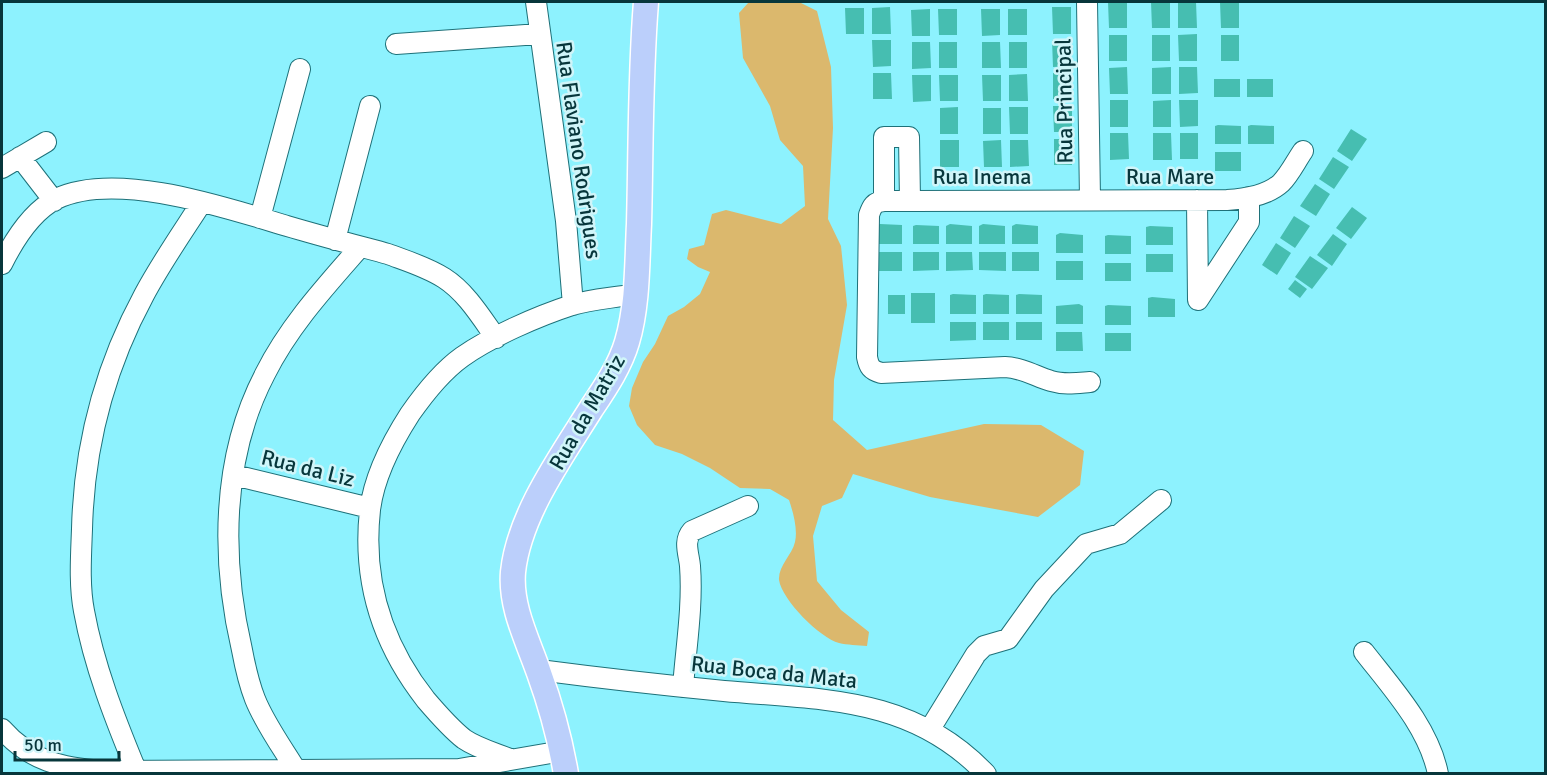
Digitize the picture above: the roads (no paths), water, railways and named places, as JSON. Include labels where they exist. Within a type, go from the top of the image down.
[{"type":"main road","name":"Rua da Matriz","points":[[564,762],[554,715],[518,614],[513,574],[524,528],[562,455],[619,363],[627,341],[637,262],[646,2]]},
{"type":"street","name":"Rua Flaviano Rodrigues","points":[[536,2],[566,221],[573,305]]},
{"type":"street","name":"Rua Principal","points":[[1087,2],[1090,199]]},
{"type":"street","points":[[396,44],[539,34]]},
{"type":"street","points":[[260,218],[300,69]]},
{"type":"street","points":[[335,240],[370,106]]},
{"type":"street","name":"Rua Inema","points":[[910,201],[909,137],[884,137],[884,201],[910,201],[1090,199]]},
{"type":"street","points":[[2,168],[46,142]]},
{"type":"street","name":"Rua Mare","points":[[1090,199],[1227,200],[1249,197],[1273,189],[1280,184],[1303,151]]},
{"type":"street","points":[[20,157],[54,201]]},
{"type":"street","points":[[2,264],[26,225],[43,208],[54,201],[86,191],[112,189],[141,191],[202,202],[418,265],[445,278],[460,291],[496,338]]},
{"type":"street","points":[[1197,200],[1198,300],[1249,222],[1249,197]]},
{"type":"street","points":[[884,201],[872,205],[869,215],[867,357],[873,371],[881,373],[1005,367],[1030,371],[1052,381],[1063,383],[1090,382]]},
{"type":"street","points":[[136,770],[103,684],[84,609],[81,564],[85,475],[93,428],[109,376],[127,331],[144,295],[202,202]]},
{"type":"street","points":[[296,770],[255,699],[237,632],[228,560],[228,528],[234,475],[241,437],[251,404],[265,374],[285,339],[307,308],[360,247]]},
{"type":"street","points":[[510,759],[466,740],[450,727],[414,684],[397,658],[384,632],[374,590],[369,535],[370,508],[396,436],[417,404],[439,377],[462,357],[496,338],[573,305],[634,294]]},
{"type":"street","name":"Rua da Liz","points":[[234,475],[370,508]]},
{"type":"street","points":[[930,729],[976,654],[984,646],[1008,639],[1044,589],[1075,554],[1086,544],[1120,534],[1161,500]]},
{"type":"street","points":[[683,687],[690,589],[688,536],[692,531],[748,506]]},
{"type":"street","points":[[1364,652],[1395,692],[1427,741],[1438,774]]},
{"type":"street","name":"Rua Boca da Mata","points":[[539,670],[683,687],[838,701],[874,708],[930,729],[955,746],[986,774]]},
{"type":"street","points":[[2,729],[29,753],[51,764],[77,769],[459,771],[510,759],[564,762]]}]
